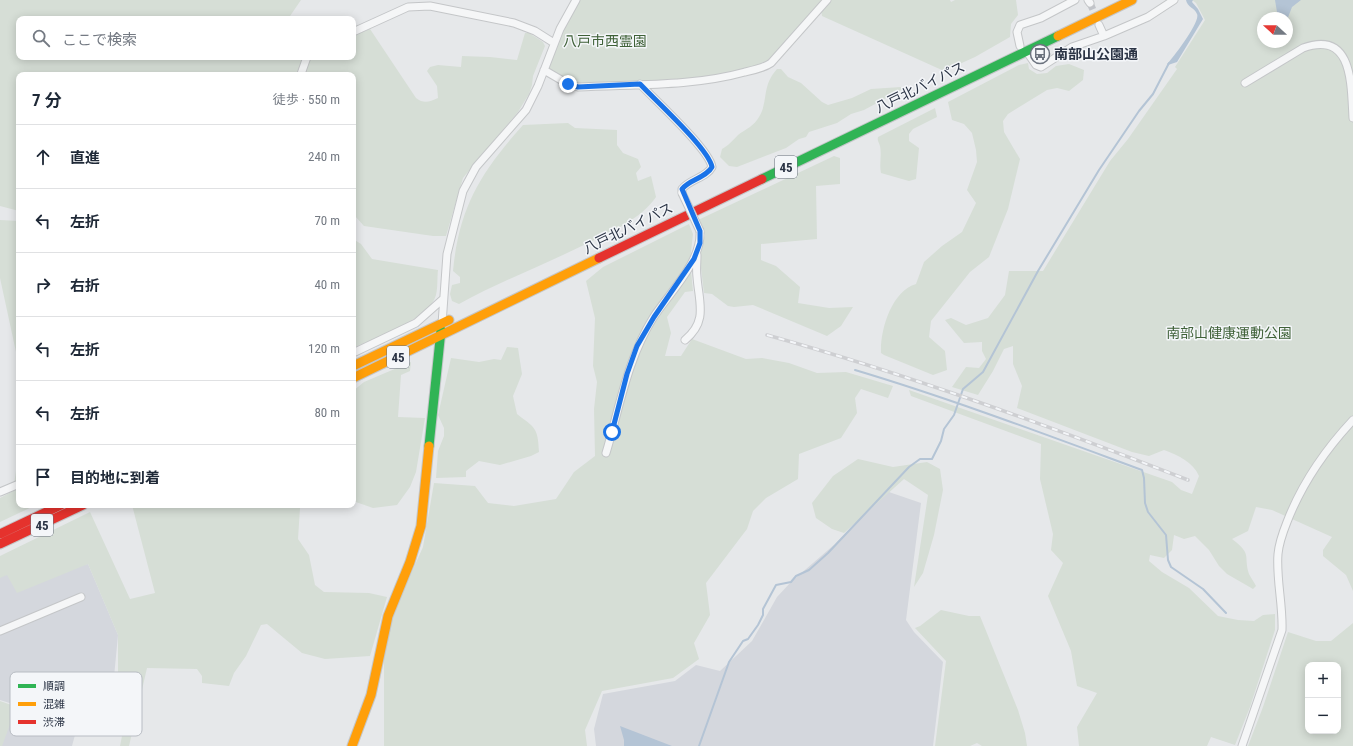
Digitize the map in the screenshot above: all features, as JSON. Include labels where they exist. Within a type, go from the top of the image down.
[{"type":"main road","name":"八戸北バイパス","points":[[356,376],[1023,49],[1114,0]]},
{"type":"main road","name":"八戸北バイパス","points":[[488,302],[1023,49],[1132,0]]},
{"type":"main road","name":"45","points":[[356,365],[459,315]]},
{"type":"main road","points":[[352,746],[371,695],[388,616],[412,555],[421,526],[442,324]]},
{"type":"main road","name":"45","points":[[0,534],[56,508]]},
{"type":"main road","name":"45","points":[[0,544],[77,508]]},
{"type":"street","points":[[442,324],[447,254],[463,191],[476,167],[526,110],[554,43],[576,0]]},
{"type":"street","points":[[544,70],[568,84],[578,87],[708,80],[739,74],[767,66],[827,0]]},
{"type":"street","points":[[1075,0],[1042,18],[1020,26],[1017,32],[1023,49],[1036,65],[1041,67],[1072,48],[1148,17],[1174,0]]},
{"type":"street","points":[[356,31],[408,7],[430,6],[514,23],[535,31],[554,43]]},
{"type":"street","points":[[1099,25],[1104,36]]},
{"type":"street","points":[[1245,83],[1302,48],[1312,45],[1326,46],[1342,55],[1349,65],[1352,76],[1353,118]]},
{"type":"street","points":[[302,72],[306,60]]},
{"type":"street","points":[[606,453],[627,374],[637,346],[654,317],[694,259],[700,243],[700,231],[682,193],[682,189],[685,185],[710,171],[712,167],[711,162],[698,144],[640,84]]},
{"type":"street","points":[[685,340],[697,328],[700,315],[700,295],[696,277],[697,251]]},
{"type":"street","points":[[356,352],[416,323],[443,299]]},
{"type":"street","points":[[1242,746],[1282,630],[1283,614],[1278,554],[1282,537],[1307,479],[1335,440],[1353,420]]},
{"type":"street","points":[[0,492],[16,485]]},
{"type":"street","points":[[0,631],[81,597]]},
{"type":"shaded area","points":[[886,491],[921,503],[906,620],[914,632],[943,662],[933,746],[596,746],[594,729],[603,694],[675,681],[696,665],[720,671],[752,641],[777,597],[791,582],[835,544]]},
{"type":"shaded area","points":[[88,564],[118,635],[114,672],[10,672],[10,703],[0,700],[0,573]]},
{"type":"shaded area","points":[[10,719],[10,736],[75,736],[72,746],[1,746]]},
{"type":"green space","points":[[0,0],[301,0],[290,16],[16,16],[16,60],[356,60],[356,34],[370,29],[416,98],[424,102],[438,98],[437,86],[427,71],[430,67],[438,65],[461,67],[462,56],[517,60],[525,33],[529,33],[543,42],[545,46],[533,76],[529,94],[518,112],[463,178],[446,236],[433,236],[364,226],[356,217],[356,72],[16,72],[16,210],[0,206]]},
{"type":"green space","name":"八戸市西霊園","points":[[579,0],[825,0],[773,59],[757,68],[685,80],[576,85],[547,70]]},
{"type":"green space","points":[[831,0],[950,0],[951,2],[955,0],[1016,0],[1018,15],[1011,24],[1010,37],[975,57],[944,71],[822,16],[821,10]]},
{"type":"green space","name":"南部山健康運動公園","points":[[1192,0],[1353,0],[1353,591],[1346,575],[1323,556],[1323,550],[1332,537],[1272,510],[1256,507],[1248,531],[1232,539],[1239,544],[1245,552],[1247,568],[1256,586],[1253,589],[1227,574],[1219,566],[1209,550],[1195,536],[1184,539],[1174,535],[1172,550],[1164,558],[1150,555],[1149,561],[1162,572],[1189,588],[1218,616],[1238,620],[1254,621],[1263,615],[1275,614],[1275,630],[1250,707],[1235,745],[1211,737],[1207,746],[1079,746],[1077,727],[1097,693],[1077,686],[1071,651],[1048,596],[1063,563],[1051,550],[1053,534],[1040,479],[1041,444],[911,396],[909,390],[1172,482],[1181,490],[1192,494],[1199,476],[1189,463],[1175,454],[1164,450],[1149,456],[1132,452],[1017,408],[1022,386],[1013,364],[1013,346],[1004,349],[993,371],[978,395],[952,387],[966,367],[979,368],[986,359],[982,351],[982,342],[964,343],[945,320],[951,318],[966,325],[988,318],[1005,295],[1009,271],[1043,271],[1110,161],[1128,139],[1177,69],[1175,67],[1205,20],[1196,3]]},
{"type":"green space","points":[[1028,63],[1029,69],[1037,74],[1047,73],[1056,66],[1069,64],[1084,70],[1083,80],[1069,91],[1057,88],[1047,90],[1008,114],[1003,121],[1004,132],[1020,159],[1008,209],[989,257],[970,272],[931,321],[929,337],[945,351],[947,370],[933,375],[884,355],[881,353],[881,343],[885,322],[900,294],[916,284],[924,262],[942,246],[962,232],[976,203],[967,190],[977,162],[972,133],[964,124],[952,120],[948,102],[1019,65]]},
{"type":"green space","points":[[777,69],[781,69],[788,77],[801,83],[822,102],[828,105],[852,98],[871,89],[901,87],[901,90],[864,110],[851,114],[837,123],[809,132],[806,137],[799,139],[786,148],[737,167],[729,166],[720,157],[722,149],[757,120],[764,105],[769,82]]},
{"type":"green space","points":[[935,108],[937,117],[913,129],[909,134],[909,141],[919,148],[916,179],[909,181],[881,173],[881,149],[878,137]]},
{"type":"green space","points":[[568,123],[575,128],[617,130],[617,145],[623,153],[638,159],[641,167],[636,173],[638,181],[651,176],[656,197],[650,205],[634,218],[606,234],[459,304],[452,301],[450,294],[452,285],[460,283],[460,277],[453,271],[456,248],[461,228],[474,192],[484,175],[508,142],[523,125]]},
{"type":"green space","points":[[834,156],[840,158],[840,184],[816,186],[817,239],[761,244],[761,260],[776,266],[800,287],[798,303],[829,308],[853,307],[841,326],[827,336],[753,305],[734,307],[728,306],[712,294],[704,293],[699,252],[705,235],[698,220]]},
{"type":"green space","points":[[0,220],[16,221],[16,352],[0,278]]},
{"type":"green space","points":[[689,224],[693,234],[690,261],[693,291],[685,292],[667,317],[671,333],[665,356],[681,356],[692,339],[746,359],[762,358],[789,363],[817,373],[846,372],[893,386],[888,398],[861,389],[855,398],[857,413],[841,438],[799,454],[798,479],[766,498],[753,511],[747,529],[706,583],[710,615],[694,643],[699,659],[673,678],[602,691],[585,730],[587,746],[384,746],[384,654],[392,616],[423,547],[434,483],[475,486],[488,503],[514,506],[556,499],[574,472],[595,456],[594,409],[597,382],[593,366],[595,318],[586,281],[603,267]]},
{"type":"green space","points":[[356,241],[361,244],[372,259],[438,270],[436,295],[432,304],[413,320],[356,347]]},
{"type":"green space","points":[[507,347],[518,348],[522,374],[513,396],[517,414],[532,426],[538,437],[539,452],[531,456],[500,465],[479,461],[466,471],[466,477],[436,478],[438,451],[444,436],[444,428],[438,415],[451,358],[479,362],[494,359],[501,360]]},
{"type":"green space","points":[[411,362],[410,371],[401,375],[398,417],[425,418],[416,472],[410,487],[397,505],[373,508],[356,502],[356,389],[364,382]]},
{"type":"green space","points":[[858,459],[893,467],[927,462],[940,469],[943,490],[934,535],[923,573],[914,587],[928,495],[904,479],[844,533],[832,529],[816,518],[812,503],[833,476]]},
{"type":"green space","points":[[16,471],[16,508],[30,508],[0,522],[0,498],[13,491]]},
{"type":"green space","points":[[133,508],[300,508],[298,539],[309,555],[315,585],[324,592],[369,593],[387,597],[370,656],[325,659],[302,653],[267,624],[261,625],[246,656],[234,673],[229,686],[202,683],[202,676],[197,669],[147,668],[142,690],[142,672],[118,672],[118,635],[88,564],[17,593],[7,575],[0,578],[0,556],[90,512],[130,599],[155,593]]},
{"type":"green space","points":[[941,610],[969,616],[980,616],[1018,710],[1025,733],[1027,746],[982,746],[977,743],[970,746],[935,746],[946,661],[915,628],[920,626]]},
{"type":"green space","points":[[1353,623],[1353,746],[1248,746],[1263,707],[1288,632],[1316,641],[1331,641]]},
{"type":"green space","points":[[0,701],[10,705],[10,724],[2,746],[0,746]]},
{"type":"green space","points":[[122,736],[131,736],[129,746],[120,746]]},
{"type":"water","points":[[1186,0],[1193,0],[1192,2],[1198,9],[1203,19],[1177,62],[1168,65],[1167,64],[1191,31],[1197,18],[1196,12]]},
{"type":"water","points":[[1275,0],[1301,0],[1292,7],[1290,12],[1277,12]]},
{"type":"water","points":[[620,726],[672,746],[624,746]]},
{"type":"waterway","points":[[699,746],[729,662],[743,641],[748,639],[758,625],[763,615],[763,609],[776,585],[791,582],[796,576],[809,570],[828,553],[909,467],[920,459],[932,459],[941,441],[944,429],[954,415],[963,389],[983,372],[1038,271],[1099,170],[1139,111],[1153,94],[1169,63]]},
{"type":"waterway","points":[[855,370],[963,405],[1142,470],[1144,478],[1145,503],[1148,512],[1166,535],[1168,560],[1171,567],[1203,589],[1226,613]]},
{"type":"tunnel","points":[[1090,3],[1097,19]]},
{"type":"railway","points":[[767,335],[874,367],[979,402],[1188,480]]},
{"type":"traffic: fast","points":[[762,179],[1058,36]]},
{"type":"traffic: fast","points":[[429,446],[441,330]]},
{"type":"traffic: slow","points":[[1058,36],[1132,0]]},
{"type":"traffic: slow","points":[[356,377],[599,258]]},
{"type":"traffic: slow","points":[[356,365],[449,320]]},
{"type":"traffic: slow","points":[[352,746],[371,695],[388,616],[410,562],[421,526],[429,446]]},
{"type":"traffic: jam","points":[[599,258],[762,179]]},
{"type":"traffic: jam","points":[[0,534],[55,508]]},
{"type":"traffic: jam","points":[[0,544],[77,508]]},
{"type":"place","name":"南部山公園通","points":[[1040,54]]},
{"type":"route","points":[[568,84],[578,87],[640,84],[698,144],[708,156],[712,167],[710,171],[685,185],[682,189],[682,193],[700,231],[700,243],[694,259],[654,317],[637,346],[627,374],[612,432]]}]
